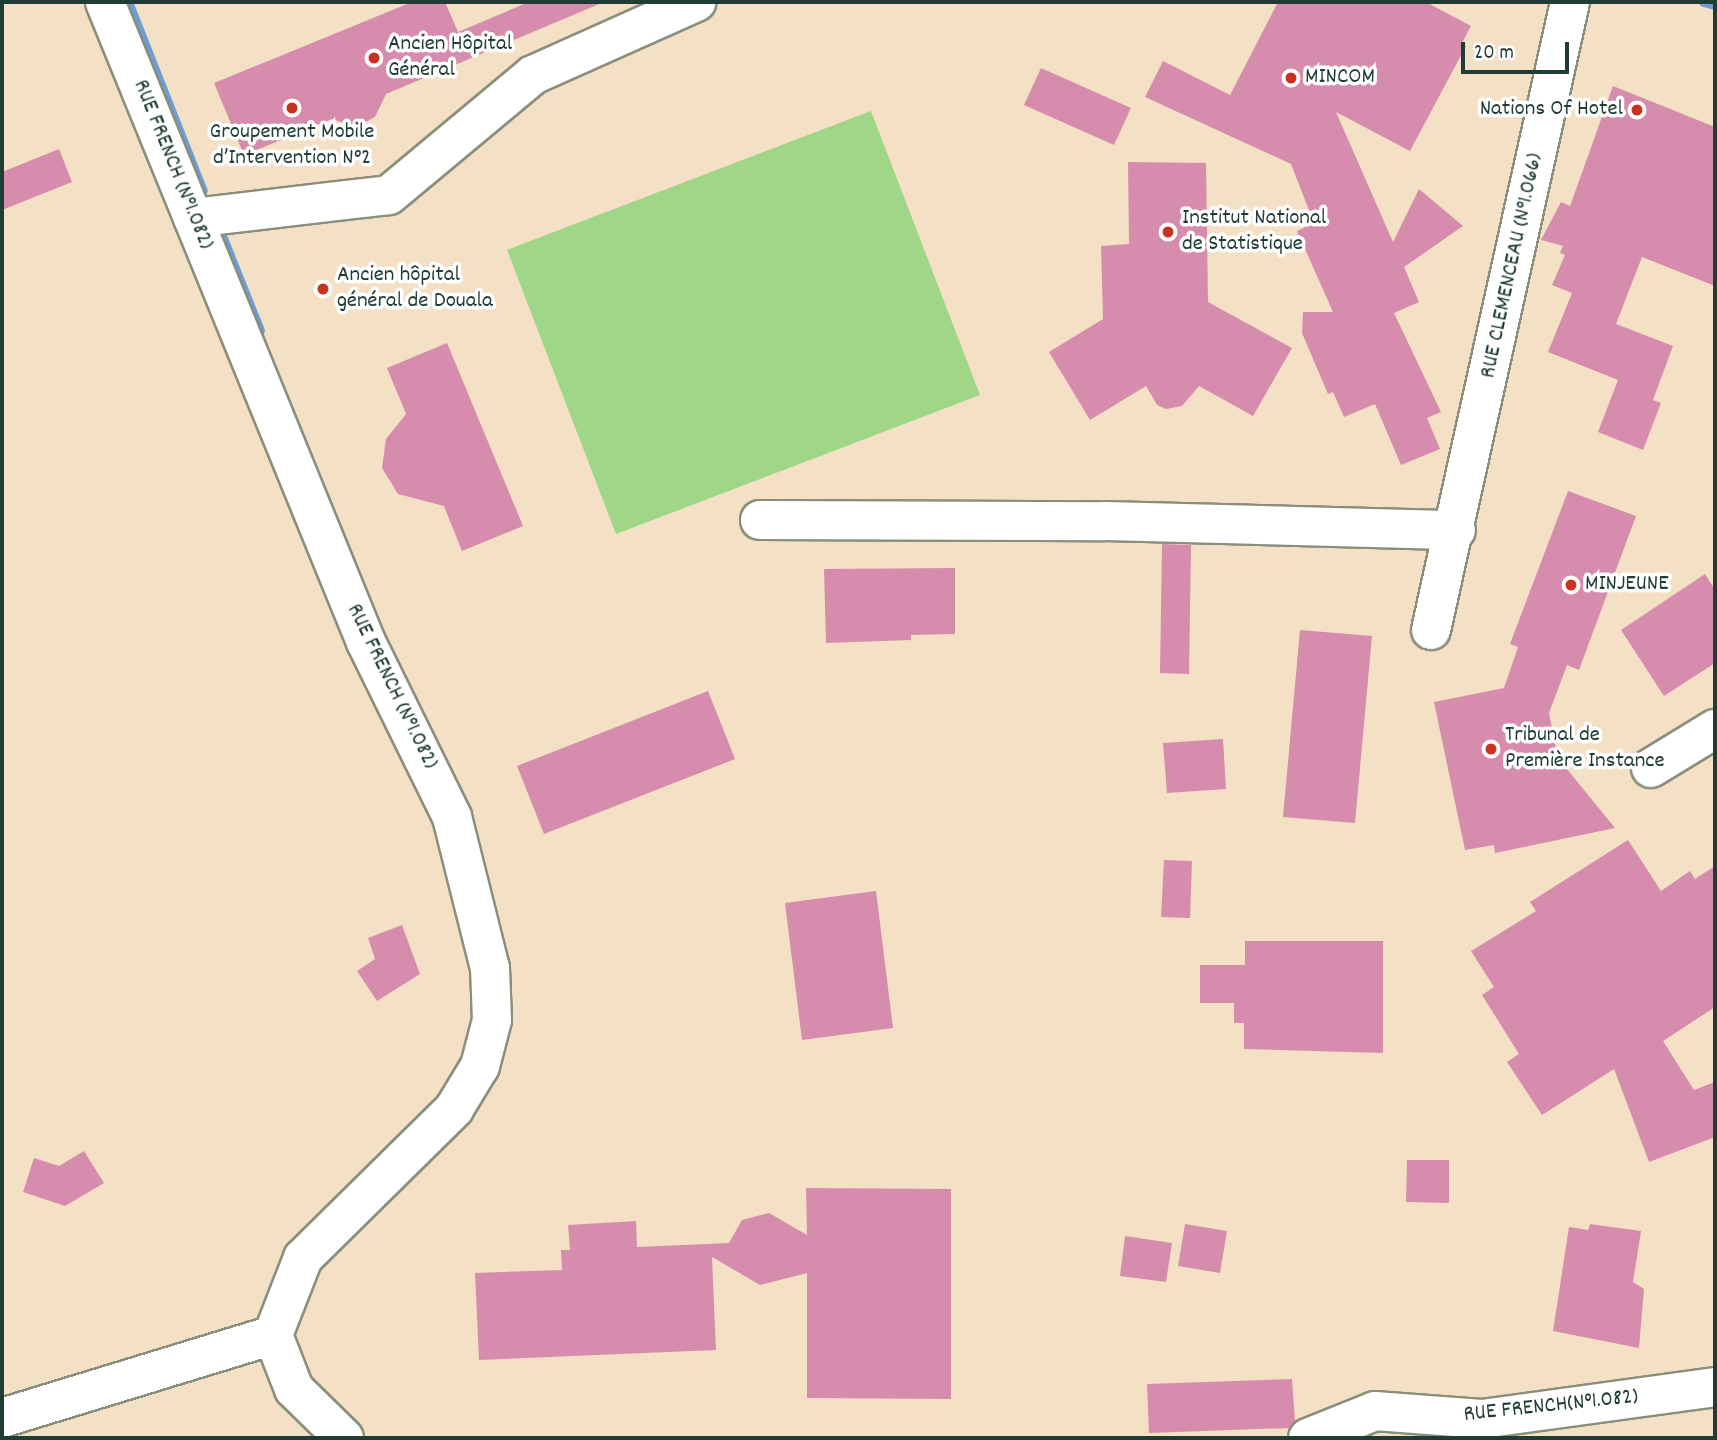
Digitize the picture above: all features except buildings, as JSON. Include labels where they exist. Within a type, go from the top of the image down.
[{"type":"street","name":"RUE FRENCH (N°1.082)","points":[[105,2],[366,642],[452,817],[490,968],[492,1020],[480,1066],[454,1109],[303,1258],[273,1335]]},
{"type":"street","points":[[193,218],[389,195],[533,75],[695,2]]},
{"type":"street","name":"RUE CLEMENCEAU (N°1.066)","points":[[1431,630],[1456,530],[1570,2]]},
{"type":"street","points":[[760,520],[1105,521],[1456,530]]},
{"type":"street","points":[[1651,768],[1715,729]]},
{"type":"street","points":[[2,1418],[273,1335],[294,1389],[344,1438]]},
{"type":"street","name":"RUE FRENCH(N°1.082)","points":[[1308,1438],[1375,1411],[1482,1419],[1715,1387]]},
{"type":"green space","points":[[871,111],[980,395],[616,534],[507,250]]},
{"type":"waterway","points":[[128,2],[203,191]]},
{"type":"waterway","points":[[1704,2],[1715,5]]},
{"type":"waterway","points":[[222,236],[260,331]]},
{"type":"place","name":"Ancien Hôpital Général","points":[[374,58]]},
{"type":"place","name":"MINCOM","points":[[1291,78]]},
{"type":"place","name":"Groupement Mobile d’Intervention N°2","points":[[292,108]]},
{"type":"place","name":"Nations Of Hotel","points":[[1637,110]]},
{"type":"place","name":"Institut National de Statistique","points":[[1168,232]]},
{"type":"place","name":"Ancien hôpital général de Douala","points":[[323,289]]},
{"type":"place","name":"MINJEUNE","points":[[1571,585]]},
{"type":"place","name":"Tribunal de Première Instance","points":[[1491,749]]}]
